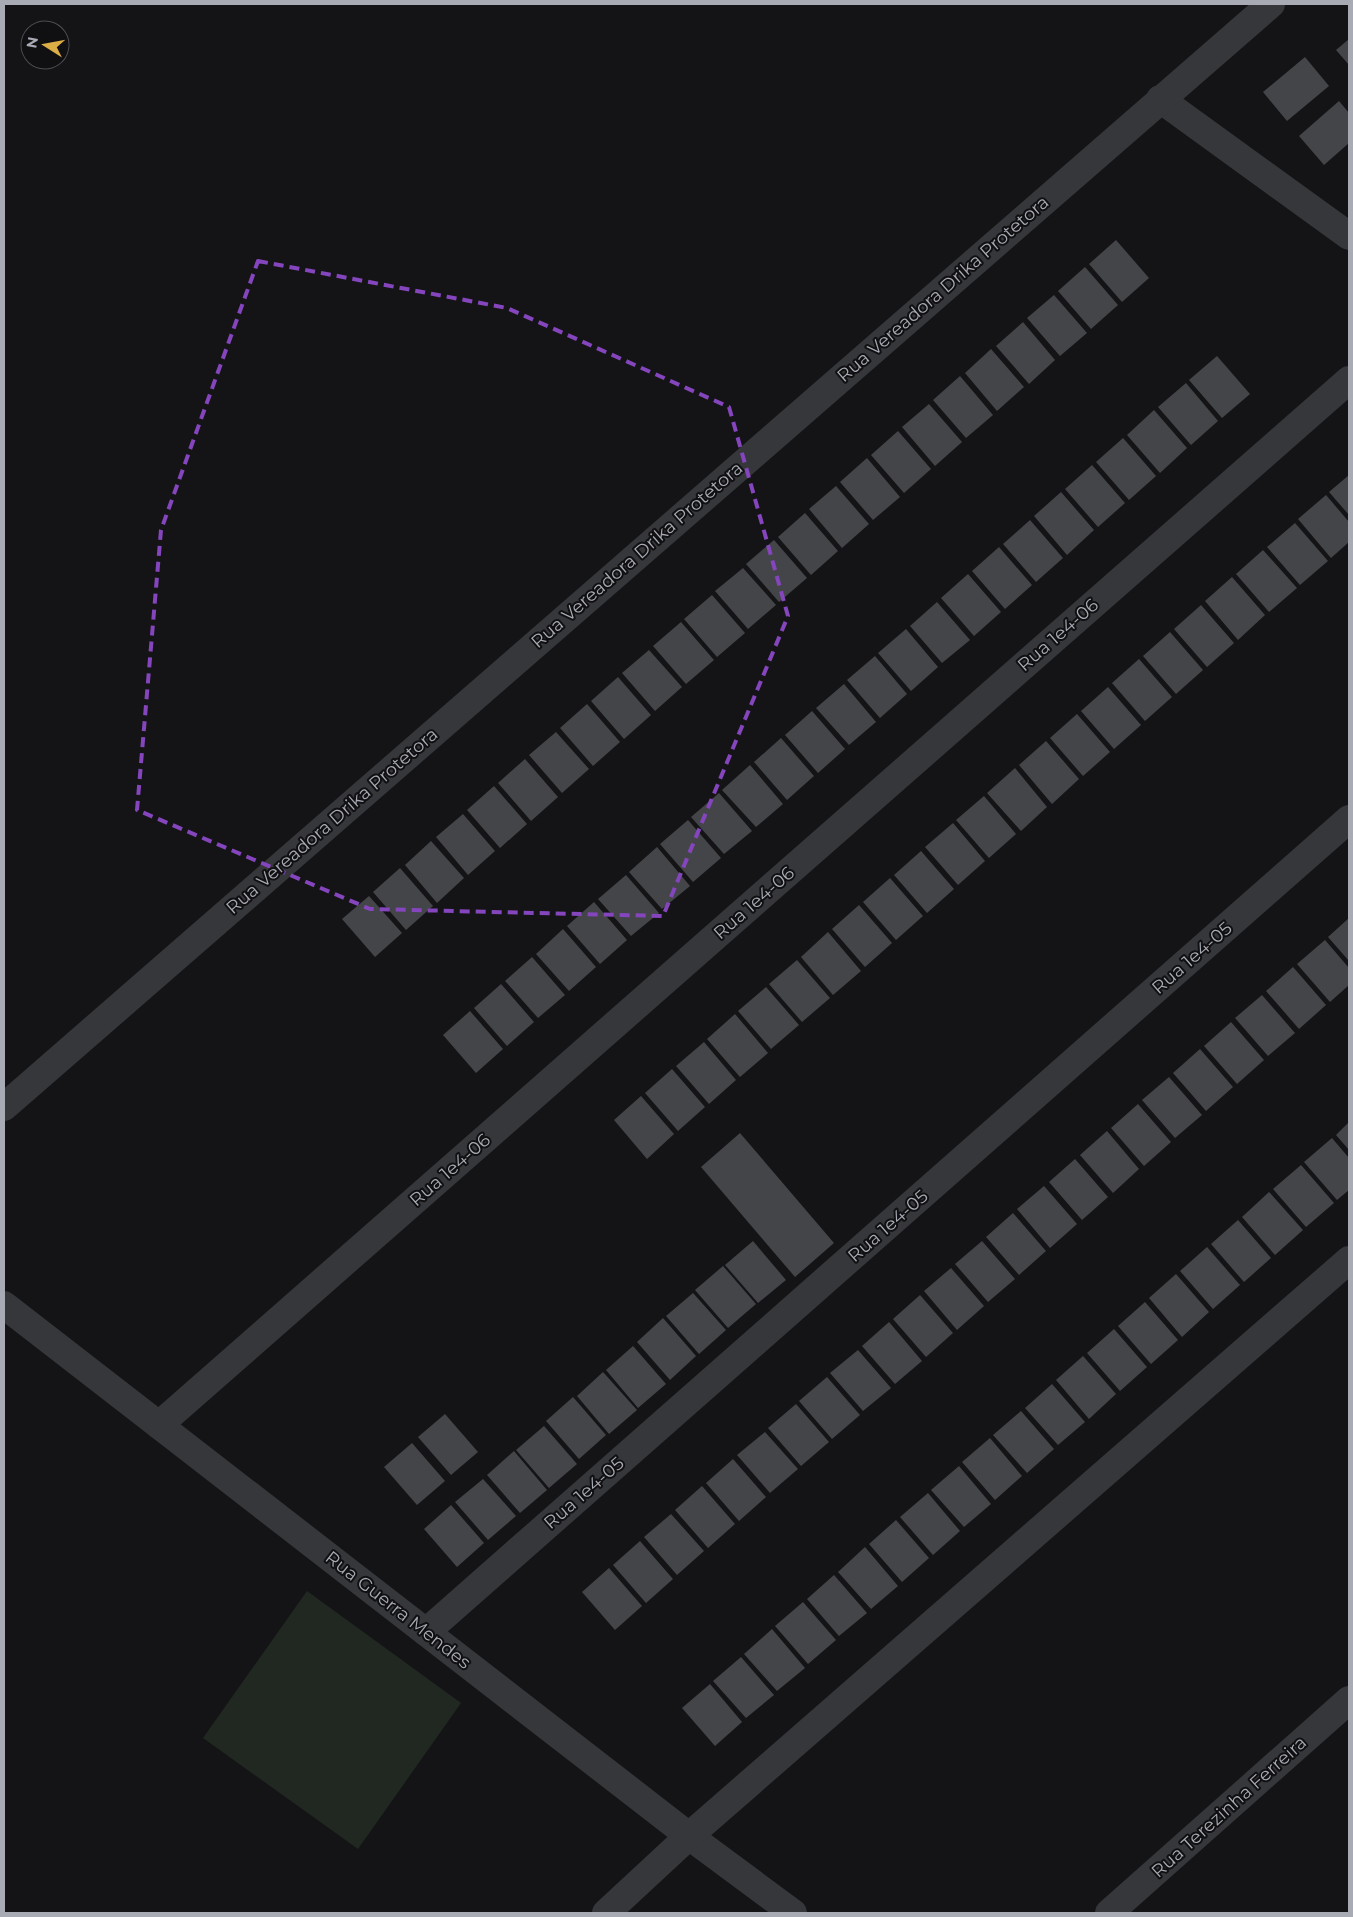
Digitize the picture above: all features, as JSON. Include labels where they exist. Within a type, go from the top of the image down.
[{"type":"street","name":"Rua Vereadora Drika Protetora","points":[[4,1107],[1271,4]]},
{"type":"street","points":[[1160,100],[1349,236]]},
{"type":"street","name":"Rua 1e4-06","points":[[159,1425],[1349,380]]},
{"type":"street","name":"Rua 1e4-05","points":[[426,1632],[1349,819]]},
{"type":"street","points":[[606,1913],[688,1836],[1349,1260]]},
{"type":"street","name":"Rua Guerra Mendes","points":[[4,1305],[688,1836],[794,1913]]},
{"type":"street","name":"Rua Terezinha Ferreira","points":[[1109,1913],[1349,1700]]},
{"type":"highlighted area","points":[[258,261],[507,308],[729,407],[788,616],[663,916],[370,909],[137,810],[161,530]]},
{"type":"shaded area","points":[[307,1591],[461,1703],[358,1849],[203,1738]]},
{"type":"building","points":[[1349,39],[1349,65],[1336,50]]},
{"type":"building","points":[[1305,57],[1329,86],[1287,121],[1263,92]]},
{"type":"building","points":[[1339,101],[1349,113],[1349,143],[1324,165],[1299,136]]},
{"type":"building","points":[[1116,240],[1149,278],[1122,302],[1089,264]]},
{"type":"building","points":[[1085,267],[1118,305],[1091,329],[1058,291]]},
{"type":"building","points":[[1054,295],[1087,333],[1060,356],[1027,318]]},
{"type":"building","points":[[1023,322],[1055,360],[1029,384],[996,346]]},
{"type":"building","points":[[991,349],[1024,387],[997,411],[965,373]]},
{"type":"building","points":[[1217,356],[1250,394],[1222,418],[1189,380]]},
{"type":"building","points":[[960,376],[993,415],[966,438],[933,400]]},
{"type":"building","points":[[1186,383],[1218,421],[1191,445],[1158,407]]},
{"type":"building","points":[[929,404],[962,442],[935,466],[902,427]]},
{"type":"building","points":[[1154,410],[1187,448],[1160,473],[1127,435]]},
{"type":"building","points":[[898,431],[931,469],[904,493],[871,455]]},
{"type":"building","points":[[1123,438],[1156,476],[1129,500],[1096,462]]},
{"type":"building","points":[[867,458],[900,497],[873,520],[840,482]]},
{"type":"building","points":[[1092,465],[1125,503],[1098,527],[1065,489]]},
{"type":"building","points":[[1349,475],[1349,515],[1329,492]]},
{"type":"building","points":[[836,486],[869,524],[842,548],[809,509]]},
{"type":"building","points":[[1061,492],[1094,530],[1067,555],[1034,516]]},
{"type":"building","points":[[1326,495],[1349,522],[1349,542],[1331,558],[1298,519]]},
{"type":"building","points":[[805,513],[838,551],[811,575],[778,537]]},
{"type":"building","points":[[1030,520],[1063,558],[1036,582],[1003,544]]},
{"type":"building","points":[[1295,523],[1328,561],[1300,585],[1267,547]]},
{"type":"building","points":[[774,540],[807,578],[779,602],[746,564]]},
{"type":"building","points":[[999,547],[1032,585],[1005,609],[972,571]]},
{"type":"building","points":[[1263,550],[1297,588],[1269,612],[1236,574]]},
{"type":"building","points":[[743,568],[776,605],[748,629],[715,591]]},
{"type":"building","points":[[968,574],[1001,612],[974,636],[941,598]]},
{"type":"building","points":[[1232,577],[1265,615],[1238,640],[1205,601]]},
{"type":"building","points":[[712,595],[745,633],[717,657],[684,619]]},
{"type":"building","points":[[937,602],[970,640],[942,663],[910,626]]},
{"type":"building","points":[[1201,605],[1234,643],[1207,667],[1174,629]]},
{"type":"building","points":[[681,622],[714,660],[686,684],[653,646]]},
{"type":"building","points":[[906,629],[938,667],[911,691],[878,653]]},
{"type":"building","points":[[1170,632],[1203,670],[1176,694],[1143,656]]},
{"type":"building","points":[[649,650],[682,687],[655,711],[622,673]]},
{"type":"building","points":[[875,656],[907,694],[880,718],[847,680]]},
{"type":"building","points":[[1139,659],[1172,697],[1145,721],[1112,683]]},
{"type":"building","points":[[618,677],[651,715],[624,739],[591,701]]},
{"type":"building","points":[[844,684],[876,722],[849,745],[816,708]]},
{"type":"building","points":[[1108,687],[1141,725],[1114,749],[1081,711]]},
{"type":"building","points":[[587,704],[620,742],[593,766],[560,728]]},
{"type":"building","points":[[812,711],[845,749],[818,773],[785,735]]},
{"type":"building","points":[[1077,714],[1110,752],[1083,776],[1050,738]]},
{"type":"building","points":[[556,732],[589,769],[562,793],[529,755]]},
{"type":"building","points":[[781,738],[814,776],[787,800],[754,762]]},
{"type":"building","points":[[1046,741],[1079,779],[1052,804],[1019,765]]},
{"type":"building","points":[[525,759],[558,797],[531,821],[498,783]]},
{"type":"building","points":[[750,765],[783,804],[756,827],[722,790]]},
{"type":"building","points":[[1015,768],[1047,807],[1021,831],[987,793]]},
{"type":"building","points":[[494,786],[527,824],[500,848],[467,810]]},
{"type":"building","points":[[719,793],[752,831],[724,854],[691,817]]},
{"type":"building","points":[[984,796],[1016,834],[989,858],[956,820]]},
{"type":"building","points":[[463,814],[495,851],[468,875],[436,837]]},
{"type":"building","points":[[688,820],[721,858],[693,882],[660,844]]},
{"type":"building","points":[[953,823],[985,861],[958,885],[925,847]]},
{"type":"building","points":[[431,841],[464,878],[437,903],[405,865]]},
{"type":"building","points":[[657,847],[690,886],[662,909],[629,872]]},
{"type":"building","points":[[921,851],[954,889],[927,913],[894,875]]},
{"type":"building","points":[[400,868],[433,906],[406,930],[373,892]]},
{"type":"building","points":[[626,875],[659,913],[631,936],[598,899]]},
{"type":"building","points":[[890,878],[923,916],[896,940],[863,902]]},
{"type":"building","points":[[369,896],[402,933],[375,957],[342,919]]},
{"type":"building","points":[[594,902],[627,940],[600,964],[567,926]]},
{"type":"building","points":[[859,905],[892,943],[865,967],[832,929]]},
{"type":"building","points":[[1349,918],[1349,961],[1328,937]]},
{"type":"building","points":[[563,929],[596,967],[569,991],[536,954]]},
{"type":"building","points":[[828,932],[861,971],[833,995],[801,957]]},
{"type":"building","points":[[1325,940],[1349,968],[1349,985],[1330,1002],[1297,964]]},
{"type":"building","points":[[532,957],[565,995],[538,1018],[505,981]]},
{"type":"building","points":[[797,960],[830,998],[802,1022],[769,984]]},
{"type":"building","points":[[1293,967],[1326,1005],[1299,1029],[1266,991]]},
{"type":"building","points":[[501,984],[534,1022],[507,1046],[474,1008]]},
{"type":"building","points":[[766,987],[799,1025],[771,1049],[738,1011]]},
{"type":"building","points":[[1262,995],[1295,1033],[1268,1056],[1235,1018]]},
{"type":"building","points":[[470,1011],[503,1049],[476,1073],[443,1035]]},
{"type":"building","points":[[735,1014],[768,1053],[740,1077],[707,1039]]},
{"type":"building","points":[[1231,1022],[1264,1060],[1237,1084],[1204,1046]]},
{"type":"building","points":[[704,1042],[736,1080],[709,1104],[676,1066]]},
{"type":"building","points":[[1200,1049],[1233,1087],[1206,1111],[1173,1073]]},
{"type":"building","points":[[672,1069],[705,1107],[678,1131],[645,1093]]},
{"type":"building","points":[[1169,1077],[1202,1115],[1175,1138],[1142,1100]]},
{"type":"building","points":[[641,1096],[674,1134],[647,1159],[614,1120]]},
{"type":"building","points":[[1138,1104],[1171,1142],[1144,1166],[1111,1128]]},
{"type":"building","points":[[1349,1122],[1349,1150],[1336,1135]]},
{"type":"building","points":[[1107,1131],[1139,1169],[1113,1193],[1080,1155]]},
{"type":"building","points":[[740,1133],[834,1243],[795,1277],[701,1167]]},
{"type":"building","points":[[1332,1138],[1349,1158],[1349,1190],[1337,1200],[1304,1162]]},
{"type":"building","points":[[1075,1159],[1108,1197],[1082,1220],[1049,1182]]},
{"type":"building","points":[[1301,1165],[1334,1203],[1306,1227],[1273,1189]]},
{"type":"building","points":[[1044,1186],[1077,1224],[1050,1248],[1017,1209]]},
{"type":"building","points":[[1269,1192],[1303,1230],[1275,1255],[1242,1217]]},
{"type":"building","points":[[1013,1213],[1046,1251],[1019,1275],[986,1237]]},
{"type":"building","points":[[1238,1220],[1271,1258],[1244,1282],[1211,1244]]},
{"type":"building","points":[[753,1241],[786,1280],[758,1303],[725,1265]]},
{"type":"building","points":[[982,1241],[1015,1279],[988,1302],[955,1264]]},
{"type":"building","points":[[1207,1247],[1240,1285],[1213,1309],[1180,1271]]},
{"type":"building","points":[[723,1266],[756,1304],[728,1328],[695,1290]]},
{"type":"building","points":[[951,1268],[984,1306],[957,1330],[924,1291]]},
{"type":"building","points":[[1176,1274],[1209,1312],[1182,1337],[1149,1298]]},
{"type":"building","points":[[693,1293],[726,1330],[699,1354],[666,1316]]},
{"type":"building","points":[[920,1295],[953,1333],[926,1357],[893,1319]]},
{"type":"building","points":[[1145,1302],[1178,1340],[1151,1364],[1118,1326]]},
{"type":"building","points":[[663,1318],[696,1356],[670,1380],[637,1342]]},
{"type":"building","points":[[889,1322],[922,1361],[895,1384],[862,1346]]},
{"type":"building","points":[[1114,1329],[1147,1367],[1120,1391],[1087,1353]]},
{"type":"building","points":[[633,1346],[666,1384],[638,1408],[606,1370]]},
{"type":"building","points":[[858,1350],[891,1388],[863,1411],[830,1373]]},
{"type":"building","points":[[1083,1356],[1116,1394],[1089,1419],[1056,1380]]},
{"type":"building","points":[[603,1372],[637,1410],[609,1434],[577,1396]]},
{"type":"building","points":[[827,1377],[860,1415],[832,1439],[799,1401]]},
{"type":"building","points":[[1052,1384],[1085,1422],[1058,1445],[1025,1408]]},
{"type":"building","points":[[573,1397],[606,1435],[579,1459],[546,1421]]},
{"type":"building","points":[[796,1404],[829,1442],[801,1466],[768,1428]]},
{"type":"building","points":[[1021,1411],[1054,1449],[1027,1473],[993,1435]]},
{"type":"building","points":[[445,1414],[478,1452],[451,1475],[418,1437]]},
{"type":"building","points":[[544,1426],[577,1464],[549,1488],[516,1450]]},
{"type":"building","points":[[765,1432],[798,1469],[770,1493],[737,1455]]},
{"type":"building","points":[[990,1438],[1022,1476],[995,1500],[962,1462]]},
{"type":"building","points":[[412,1443],[445,1481],[417,1505],[384,1467]]},
{"type":"building","points":[[514,1451],[547,1490],[520,1513],[487,1475]]},
{"type":"building","points":[[733,1459],[766,1497],[739,1521],[706,1483]]},
{"type":"building","points":[[959,1466],[991,1504],[964,1527],[931,1490]]},
{"type":"building","points":[[483,1479],[516,1516],[488,1540],[455,1502]]},
{"type":"building","points":[[702,1486],[735,1524],[708,1548],[675,1510]]},
{"type":"building","points":[[928,1493],[960,1531],[933,1555],[900,1517]]},
{"type":"building","points":[[451,1505],[484,1543],[457,1567],[424,1529]]},
{"type":"building","points":[[671,1514],[704,1551],[677,1575],[644,1537]]},
{"type":"building","points":[[896,1520],[929,1558],[902,1582],[869,1544]]},
{"type":"building","points":[[640,1541],[673,1579],[646,1603],[613,1565]]},
{"type":"building","points":[[865,1547],[898,1586],[871,1609],[838,1572]]},
{"type":"building","points":[[609,1568],[642,1606],[615,1630],[582,1592]]},
{"type":"building","points":[[834,1575],[867,1613],[839,1636],[807,1599]]},
{"type":"building","points":[[803,1602],[836,1640],[808,1664],[775,1626]]},
{"type":"building","points":[[772,1629],[805,1668],[777,1691],[744,1654]]},
{"type":"building","points":[[741,1657],[774,1695],[746,1718],[713,1681]]},
{"type":"building","points":[[710,1684],[742,1722],[715,1746],[682,1708]]}]
